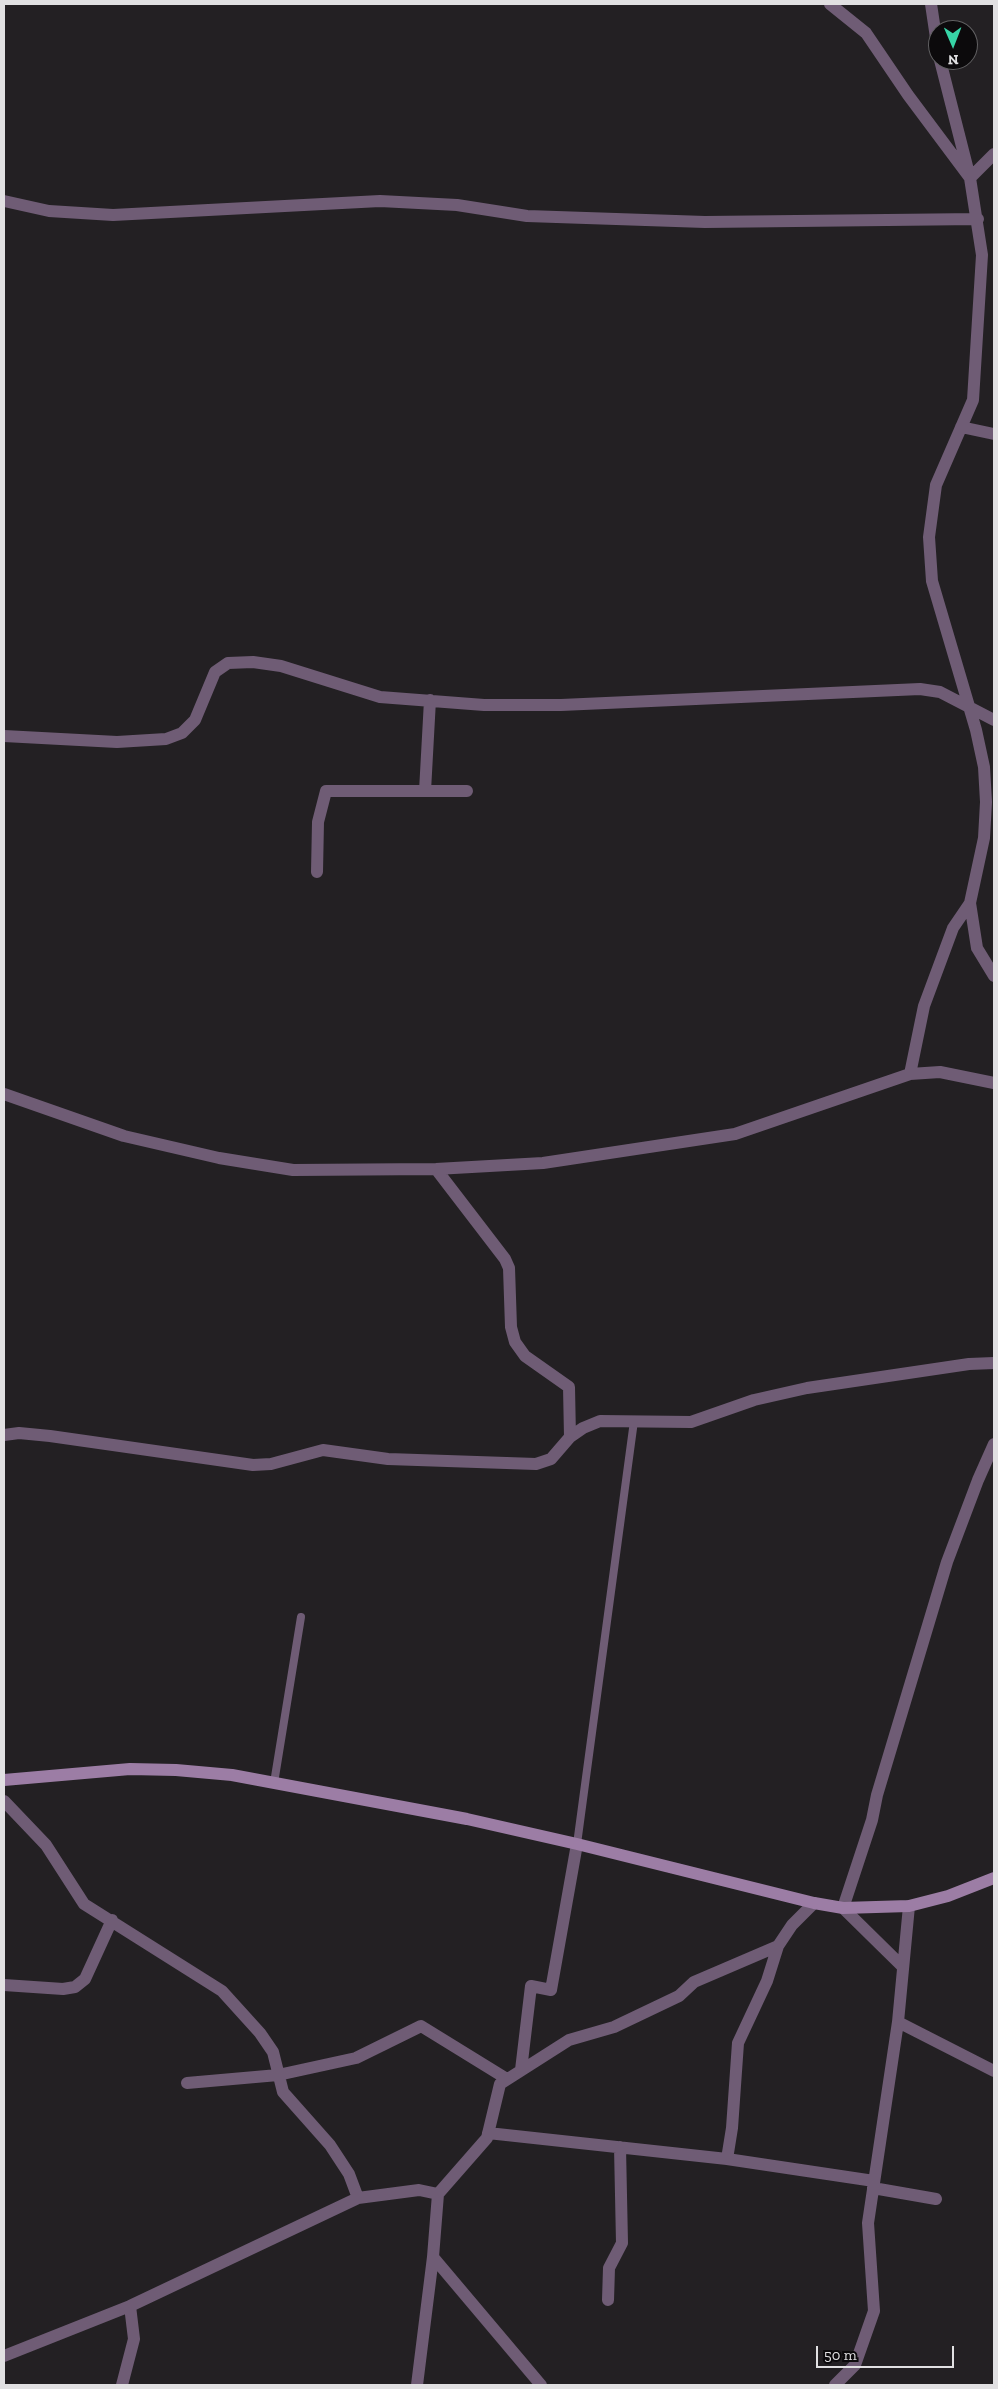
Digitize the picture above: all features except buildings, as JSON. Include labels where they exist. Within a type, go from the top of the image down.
[{"type":"street","points":[[830,4],[866,33],[970,178]]},
{"type":"street","points":[[931,4],[933,20]]},
{"type":"street","points":[[910,1074],[924,1006],[953,928],[970,903],[984,838],[986,802],[984,767],[932,581],[929,537],[936,485],[973,400],[982,255],[978,219],[970,178],[943,70]]},
{"type":"street","points":[[970,178],[994,154]]},
{"type":"street","points":[[4,201],[48,211],[113,214],[380,201],[457,204],[527,216],[705,222],[978,219]]},
{"type":"street","points":[[961,427],[994,434]]},
{"type":"street","points":[[4,736],[117,742],[166,739],[182,733],[195,720],[215,672],[228,663],[253,662],[281,666],[380,697],[484,705],[561,705],[920,689],[940,692],[994,720]]},
{"type":"street","points":[[425,791],[430,700]]},
{"type":"street","points":[[317,872],[318,822],[326,791],[467,791]]},
{"type":"street","points":[[970,903],[978,948],[994,976]]},
{"type":"street","points":[[4,1094],[124,1136],[219,1158],[293,1170],[436,1169],[543,1163],[735,1134],[910,1074],[940,1072],[994,1083]]},
{"type":"street","points":[[436,1169],[505,1259],[509,1268],[511,1327],[515,1342],[525,1356],[569,1387],[570,1437]]},
{"type":"street","points":[[4,1435],[19,1433],[50,1436],[253,1464],[271,1464],[323,1450],[388,1459],[536,1464],[551,1459],[570,1437],[583,1428],[600,1421],[691,1422],[754,1400],[807,1388],[968,1364],[994,1363]]},
{"type":"street","points":[[843,1908],[872,1820],[877,1795],[947,1562],[978,1480],[994,1444]]},
{"type":"street","points":[[4,1780],[130,1770],[176,1770],[232,1775],[467,1819],[577,1844],[814,1903],[843,1908],[909,1906],[948,1896],[994,1878]]},
{"type":"street","points":[[4,1801],[46,1845],[84,1904],[222,1991],[260,2033],[273,2052],[283,2092],[330,2145],[349,2174],[358,2198]]},
{"type":"street","points":[[521,2070],[531,1986],[551,1990],[577,1844]]},
{"type":"street","points":[[727,2159],[732,2128],[738,2043],[767,1981],[778,1946],[792,1925],[814,1903]]},
{"type":"street","points":[[835,2385],[855,2364],[874,2311],[874,2287],[868,2223],[898,2022],[909,1906]]},
{"type":"street","points":[[843,1908],[903,1967]]},
{"type":"street","points":[[4,1985],[63,1989],[75,1987],[85,1979],[112,1920]]},
{"type":"street","points":[[417,2385],[433,2258],[438,2194],[487,2138],[500,2084],[569,2040],[614,2027],[679,1996],[694,1982],[778,1946]]},
{"type":"street","points":[[898,2022],[994,2071]]},
{"type":"street","points":[[187,2084],[278,2075],[356,2058],[420,2026],[507,2079]]},
{"type":"street","points":[[488,2133],[727,2159],[873,2184],[936,2200]]},
{"type":"street","points":[[608,2300],[608,2268],[622,2243],[620,2148]]},
{"type":"street","points":[[4,2356],[130,2306],[358,2198],[419,2190],[438,2194]]},
{"type":"street","points":[[433,2258],[541,2385]]},
{"type":"street","points":[[122,2385],[134,2339],[130,2306]]},
{"type":"lane","points":[[577,1844],[634,1422]]},
{"type":"lane","points":[[274,1783],[300,1617]]}]
